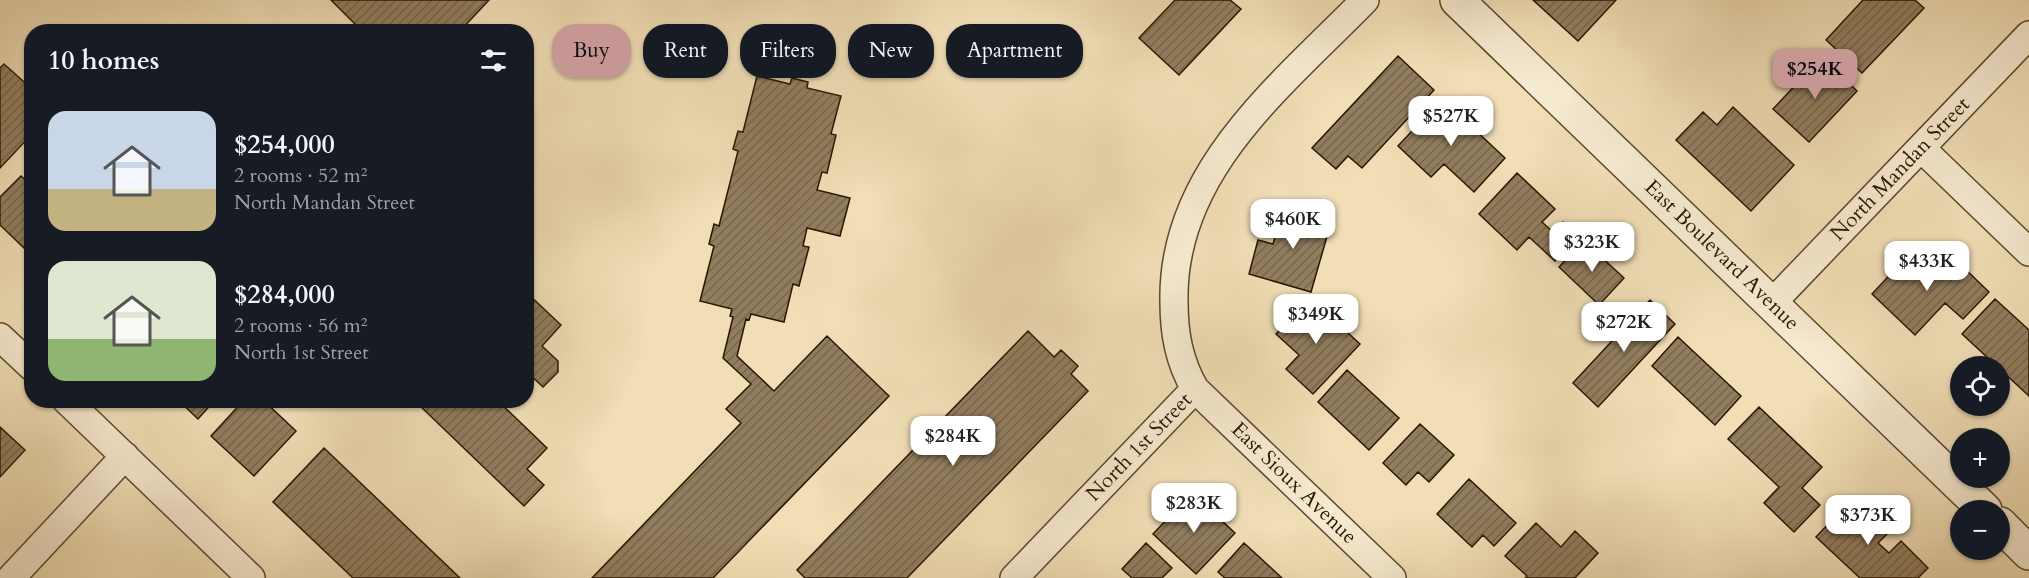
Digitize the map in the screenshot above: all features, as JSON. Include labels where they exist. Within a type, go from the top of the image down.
[{"type":"street","name":"North 1st Street","points":[[1014,578],[1195,389],[1184,368],[1176,341],[1173,290],[1180,246],[1194,202],[1219,156],[1235,134],[1365,0]]},
{"type":"street","name":"East Boulevard Avenue","points":[[1457,0],[1975,500]]},
{"type":"street","name":"North Mandan Street","points":[[1772,303],[2029,35]]},
{"type":"street","points":[[1921,148],[2029,252]]},
{"type":"street","points":[[0,337],[24,360]]},
{"type":"street","name":"East Sioux Avenue","points":[[1195,389],[1392,578]]},
{"type":"street","points":[[74,408],[251,578]]},
{"type":"street","points":[[11,578],[125,456]]},
{"type":"street","points":[[2010,534],[2029,553]]},
{"type":"building","points":[[331,0],[489,0],[466,24],[355,24]]},
{"type":"building","points":[[1175,0],[1230,0],[1241,9],[1179,75],[1139,38]]},
{"type":"building","points":[[1533,0],[1616,0],[1578,41]]},
{"type":"building","points":[[1863,0],[1915,0],[1924,8],[1862,73],[1826,40]]},
{"type":"building","points":[[1398,56],[1434,90],[1362,168],[1348,156],[1336,169],[1312,148]]},
{"type":"building","points":[[1822,57],[1857,91],[1809,142],[1773,109]]},
{"type":"building","points":[[4,64],[24,82],[24,142],[0,168],[0,68]]},
{"type":"building","points":[[756,78],[790,84],[792,78],[808,82],[807,88],[841,96],[831,134],[836,135],[827,173],[822,172],[817,190],[850,198],[840,236],[807,228],[803,246],[809,247],[799,286],[793,284],[784,322],[751,314],[749,320],[746,319],[737,356],[774,391],[827,336],[889,396],[713,578],[592,578],[741,423],[726,409],[751,384],[723,358],[733,317],[730,316],[732,309],[700,301],[714,246],[709,244],[714,224],[719,226],[738,151],[733,149],[738,131],[743,132]]},
{"type":"building","points":[[1442,99],[1505,158],[1474,192],[1444,164],[1431,177],[1398,146]]},
{"type":"building","points":[[1733,107],[1794,165],[1751,211],[1676,140],[1703,112],[1717,125]]},
{"type":"building","points":[[1517,173],[1555,209],[1542,222],[1553,232],[1563,222],[1578,236],[1555,261],[1529,237],[1517,250],[1479,214]]},
{"type":"building","points":[[21,176],[24,179],[24,248],[0,225],[0,197]]},
{"type":"building","points":[[1284,206],[1332,219],[1311,292],[1249,274],[1258,240],[1273,244]]},
{"type":"building","points":[[1584,241],[1624,278],[1599,305],[1559,267]]},
{"type":"building","points":[[1915,248],[1947,278],[1960,264],[1989,292],[1963,319],[1945,303],[1915,335],[1872,294]]},
{"type":"building","points":[[1310,298],[1360,344],[1313,394],[1286,369],[1299,355],[1276,334]]},
{"type":"building","points":[[1995,299],[2029,330],[2029,396],[2010,378],[2010,356],[1986,356],[1962,334]]},
{"type":"building","points":[[534,300],[561,325],[542,346],[558,361],[558,372],[543,387],[534,379]]},
{"type":"building","points":[[1650,300],[1675,324],[1598,407],[1573,383]]},
{"type":"building","points":[[1028,331],[1054,357],[1061,350],[1078,366],[1071,374],[1088,391],[907,578],[805,578],[797,570]]},
{"type":"building","points":[[1678,337],[1741,396],[1715,425],[1652,366]]},
{"type":"building","points":[[1347,370],[1399,418],[1369,450],[1318,402]]},
{"type":"building","points":[[1759,407],[1822,467],[1802,488],[1820,505],[1794,532],[1764,503],[1779,487],[1728,439]]},
{"type":"building","points":[[186,408],[208,408],[198,419]]},
{"type":"building","points":[[237,408],[272,408],[296,431],[254,476],[211,436]]},
{"type":"building","points":[[422,408],[505,408],[547,448],[527,469],[544,485],[524,506]]},
{"type":"building","points":[[1420,424],[1454,455],[1429,482],[1418,472],[1406,485],[1383,463]]},
{"type":"building","points":[[0,427],[25,450],[0,477]]},
{"type":"building","points":[[324,448],[460,578],[353,578],[273,502]]},
{"type":"building","points":[[1469,479],[1516,523],[1494,546],[1483,535],[1472,547],[1437,514]]},
{"type":"building","points":[[1192,493],[1235,533],[1196,574],[1153,534]]},
{"type":"building","points":[[1854,497],[1890,531],[1878,543],[1889,553],[1901,541],[1928,568],[1918,578],[1860,578],[1816,537]]},
{"type":"building","points":[[1536,523],[1561,547],[1575,531],[1598,553],[1575,578],[1525,578],[1527,576],[1505,556]]},
{"type":"building","points":[[1146,543],[1172,568],[1162,578],[1132,578],[1122,569]]},
{"type":"building","points":[[1244,543],[1282,578],[1225,578],[1218,572]]}]
